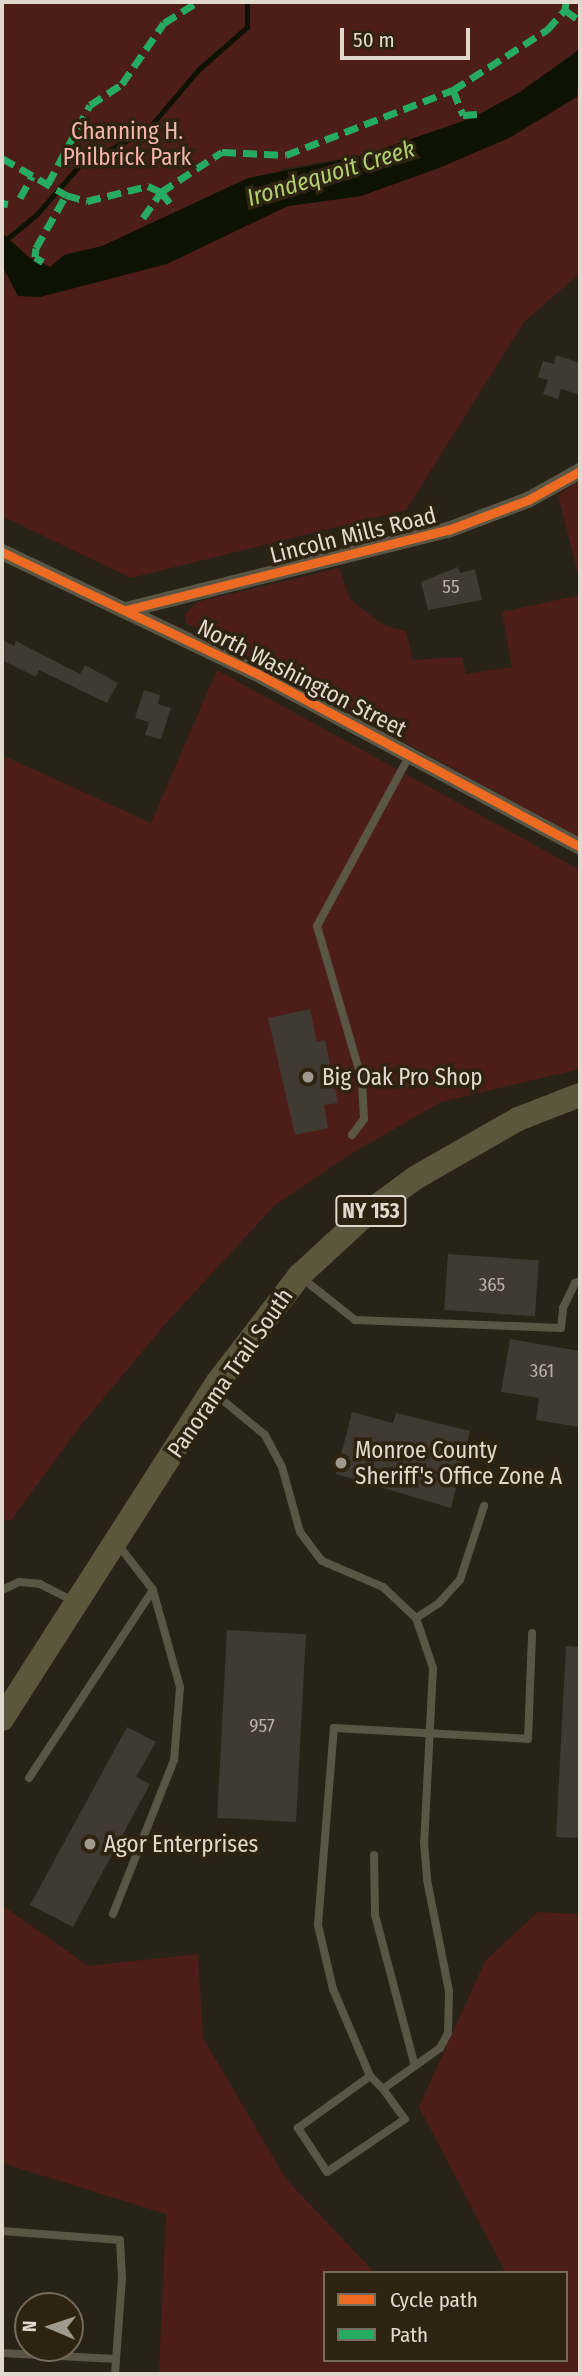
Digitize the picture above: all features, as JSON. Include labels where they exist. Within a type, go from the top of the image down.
[{"type":"main road","name":"Panorama Trail South","points":[[2,1719],[212,1391],[299,1276],[365,1215],[415,1178],[518,1119],[580,1095]]},
{"type":"street","name":"Lincoln Mills Road","points":[[126,610],[448,530],[528,500],[580,471]]},
{"type":"street","name":"North Washington Street","points":[[2,552],[256,673],[580,847]]},
{"type":"lane","points":[[352,1135],[364,1119],[362,1080],[317,926],[410,755]]},
{"type":"lane","points":[[299,1276],[355,1320],[561,1328],[563,1308],[575,1283],[580,1282]]},
{"type":"lane","points":[[212,1391],[265,1435],[282,1467],[300,1532],[321,1560],[383,1587],[416,1618],[433,1668],[427,1880],[450,2016],[440,2048],[383,2089]]},
{"type":"lane","points":[[416,1618],[439,1603],[460,1580],[484,1506]]},
{"type":"lane","points":[[113,1914],[174,1760],[180,1687],[153,1590],[146,1575],[115,1541]]},
{"type":"lane","points":[[2,1590],[19,1582],[40,1584],[76,1602]]},
{"type":"lane","points":[[29,1778],[153,1590]]},
{"type":"lane","points":[[370,2076],[298,2128],[327,2172],[405,2119],[370,2076],[333,1989],[318,1925],[334,1728],[528,1739],[532,1633]]},
{"type":"lane","points":[[374,1855],[375,1915],[415,2066]]},
{"type":"lane","points":[[2,2231],[116,2237],[123,2245],[116,2374]]},
{"type":"lane","points":[[2,2353],[116,2359]]},
{"type":"green space","name":"Channing H. Philbrick Park","points":[[2,2],[580,2],[580,49],[520,92],[472,118],[365,155],[281,169],[288,206],[361,196],[509,138],[580,94],[580,273],[524,322],[406,510],[131,578],[2,516]]},
{"type":"green space","points":[[580,480],[580,582],[558,495]]},
{"type":"green space","points":[[339,568],[350,600],[385,626],[406,631],[413,660],[462,657],[466,674],[512,667],[502,612],[580,595],[580,838],[186,623],[185,614],[197,602]]},
{"type":"green space","points":[[217,670],[580,870],[580,1069],[441,1102],[349,1155],[274,1206],[167,1322],[81,1425],[11,1520],[2,1521],[2,755],[151,823]]},
{"type":"green space","points":[[2,1905],[88,1966],[198,1954],[203,2038],[286,2179],[373,2271],[323,2271],[323,2362],[568,2362],[568,2271],[505,2271],[419,2107],[485,1961],[538,1912],[580,1914],[580,2374],[159,2374],[166,2214],[2,2163]]},
{"type":"water","name":"Irondequoit Creek","points":[[580,49],[577,97],[509,138],[439,168],[361,196],[288,206],[167,264],[40,297],[18,296],[2,266],[2,233],[30,258],[50,267],[64,255],[102,246],[248,178],[365,155],[472,118],[520,92]]},
{"type":"building","points":[[556,355],[580,363],[580,395],[561,389],[558,399],[543,394],[548,380],[538,377],[543,361],[554,364]]},
{"type":"building","points":[[458,567],[460,573],[475,569],[482,600],[428,610],[421,582]]},
{"type":"building","points":[[2,640],[14,646],[16,641],[80,674],[85,665],[118,683],[107,703],[39,670],[36,677],[2,660]]},
{"type":"building","points":[[144,690],[160,695],[158,704],[171,708],[161,739],[145,735],[149,722],[135,718]]},
{"type":"building","name":"Big Oak Pro Shop","points":[[310,1009],[317,1042],[325,1040],[338,1103],[324,1105],[328,1128],[295,1135],[268,1018]]},
{"type":"building","points":[[448,1254],[539,1260],[535,1316],[444,1310]]},
{"type":"building","points":[[510,1339],[580,1351],[580,1427],[536,1420],[539,1398],[501,1392]]},
{"type":"building","points":[[352,1412],[393,1423],[396,1413],[470,1431],[451,1508],[336,1474]]},
{"type":"building","points":[[227,1630],[306,1634],[296,1822],[217,1818]]},
{"type":"building","points":[[566,1646],[580,1647],[580,1838],[556,1837]]},
{"type":"building","name":"Agor Enterprises","points":[[127,1727],[156,1742],[136,1777],[150,1784],[73,1927],[30,1905]]},
{"type":"waterway","points":[[2,243],[36,215],[80,165],[147,130],[198,70],[247,27],[247,2]]},
{"type":"marked path","points":[[48,184],[90,105],[122,84],[164,23],[197,2]]},
{"type":"marked path","points":[[2,158],[66,195],[87,201],[148,186],[161,192],[222,152],[286,155],[453,90],[547,30],[565,10],[566,2]]},
{"type":"marked path","points":[[565,10],[580,21]]},
{"type":"marked path","points":[[453,90],[463,115],[477,114]]},
{"type":"marked path","points":[[20,198],[32,176]]},
{"type":"marked path","points":[[143,218],[161,192],[174,208]]},
{"type":"marked path","points":[[43,262],[35,257],[36,248],[66,195]]},
{"type":"marked path","points":[[2,203],[8,204]]},
{"type":"cycle path","points":[[126,610],[448,530],[528,500],[580,471]]},
{"type":"cycle path","points":[[2,552],[256,673],[580,847]]},
{"type":"place","name":"Big Oak Pro Shop","points":[[308,1077]]},
{"type":"place","name":"Monroe County Sheriff's Office Zone A","points":[[341,1463]]},
{"type":"place","name":"Agor Enterprises","points":[[90,1844]]}]
